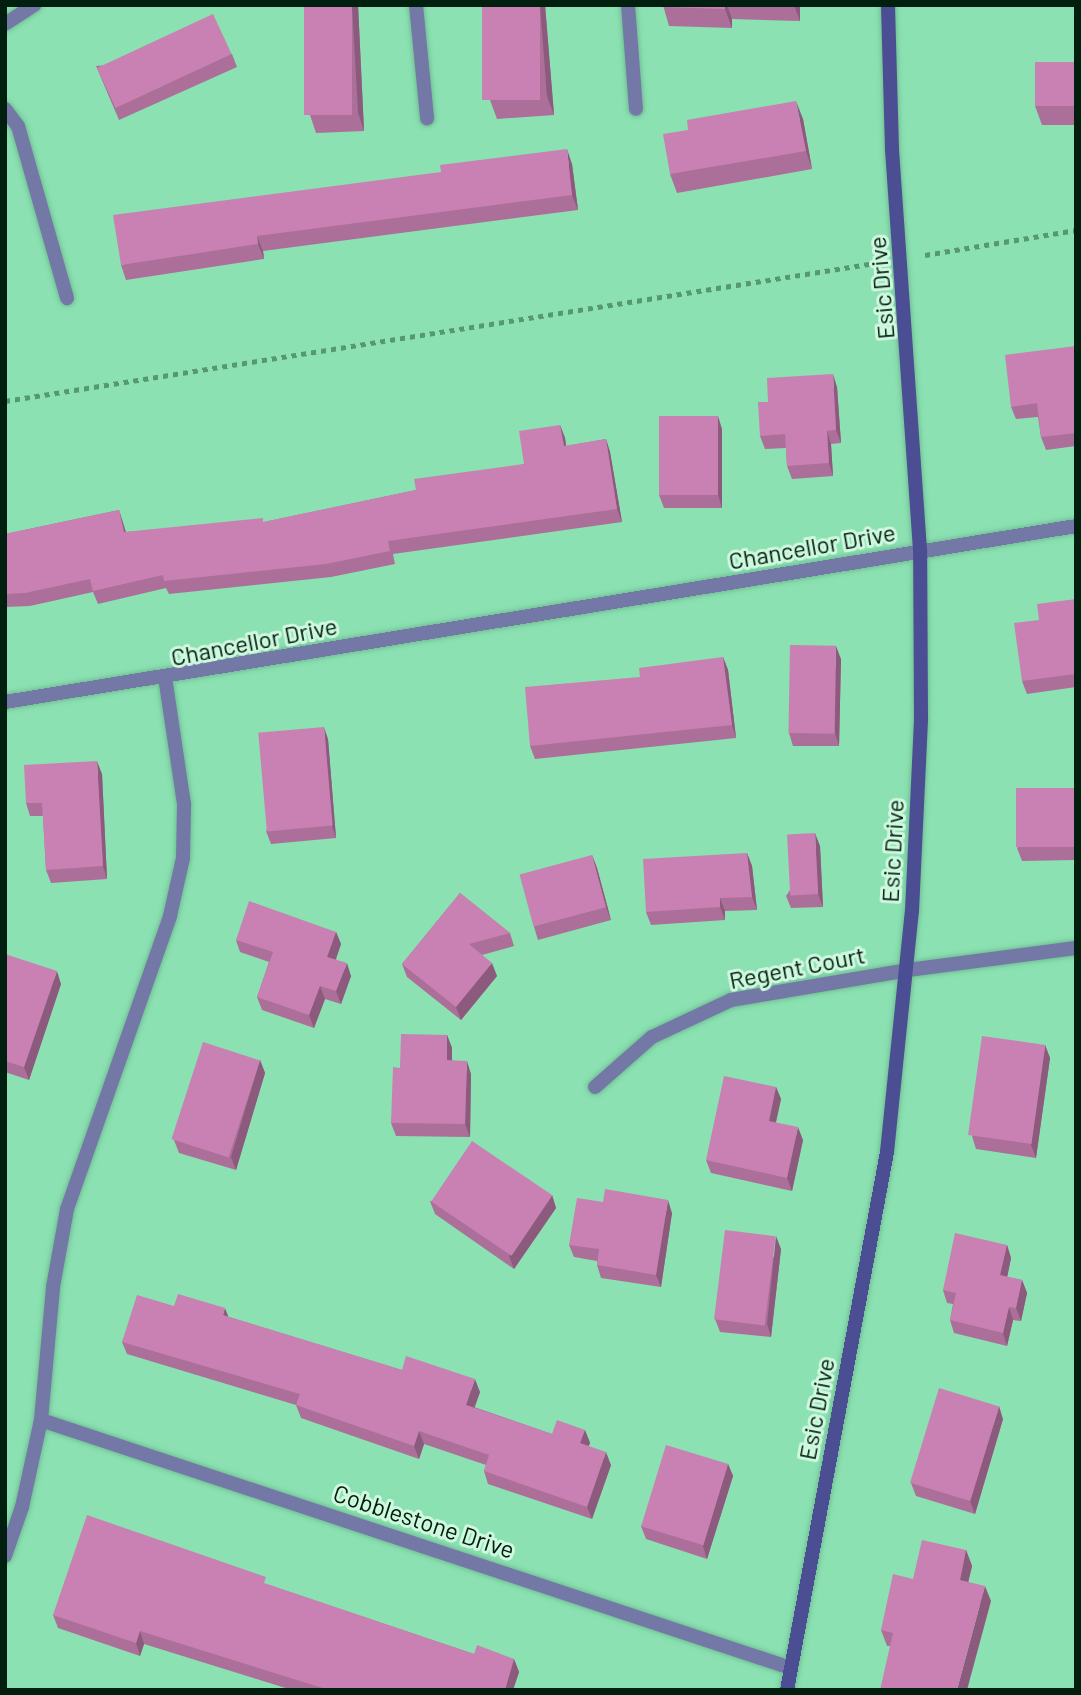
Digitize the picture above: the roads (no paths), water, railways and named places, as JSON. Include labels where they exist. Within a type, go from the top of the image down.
[{"type":"street","points":[[5,24],[34,5]]},
{"type":"street","points":[[416,5],[427,118]]},
{"type":"street","points":[[628,5],[636,109]]},
{"type":"street","name":"Esic Drive","points":[[787,1690],[887,1152],[908,970],[921,717],[920,551],[892,149],[888,5]]},
{"type":"street","points":[[5,109],[18,126],[67,298]]},
{"type":"street","name":"Chancellor Drive","points":[[5,1556],[22,1507],[41,1420],[53,1287],[67,1209],[170,916],[183,858],[184,804],[165,677],[1076,526]]},
{"type":"street","points":[[5,702],[165,677]]},
{"type":"street","name":"Regent Court","points":[[595,1087],[652,1037],[732,1000],[908,970],[1076,948]]},
{"type":"street","name":"Cobblestone Drive","points":[[41,1420],[791,1668]]}]
